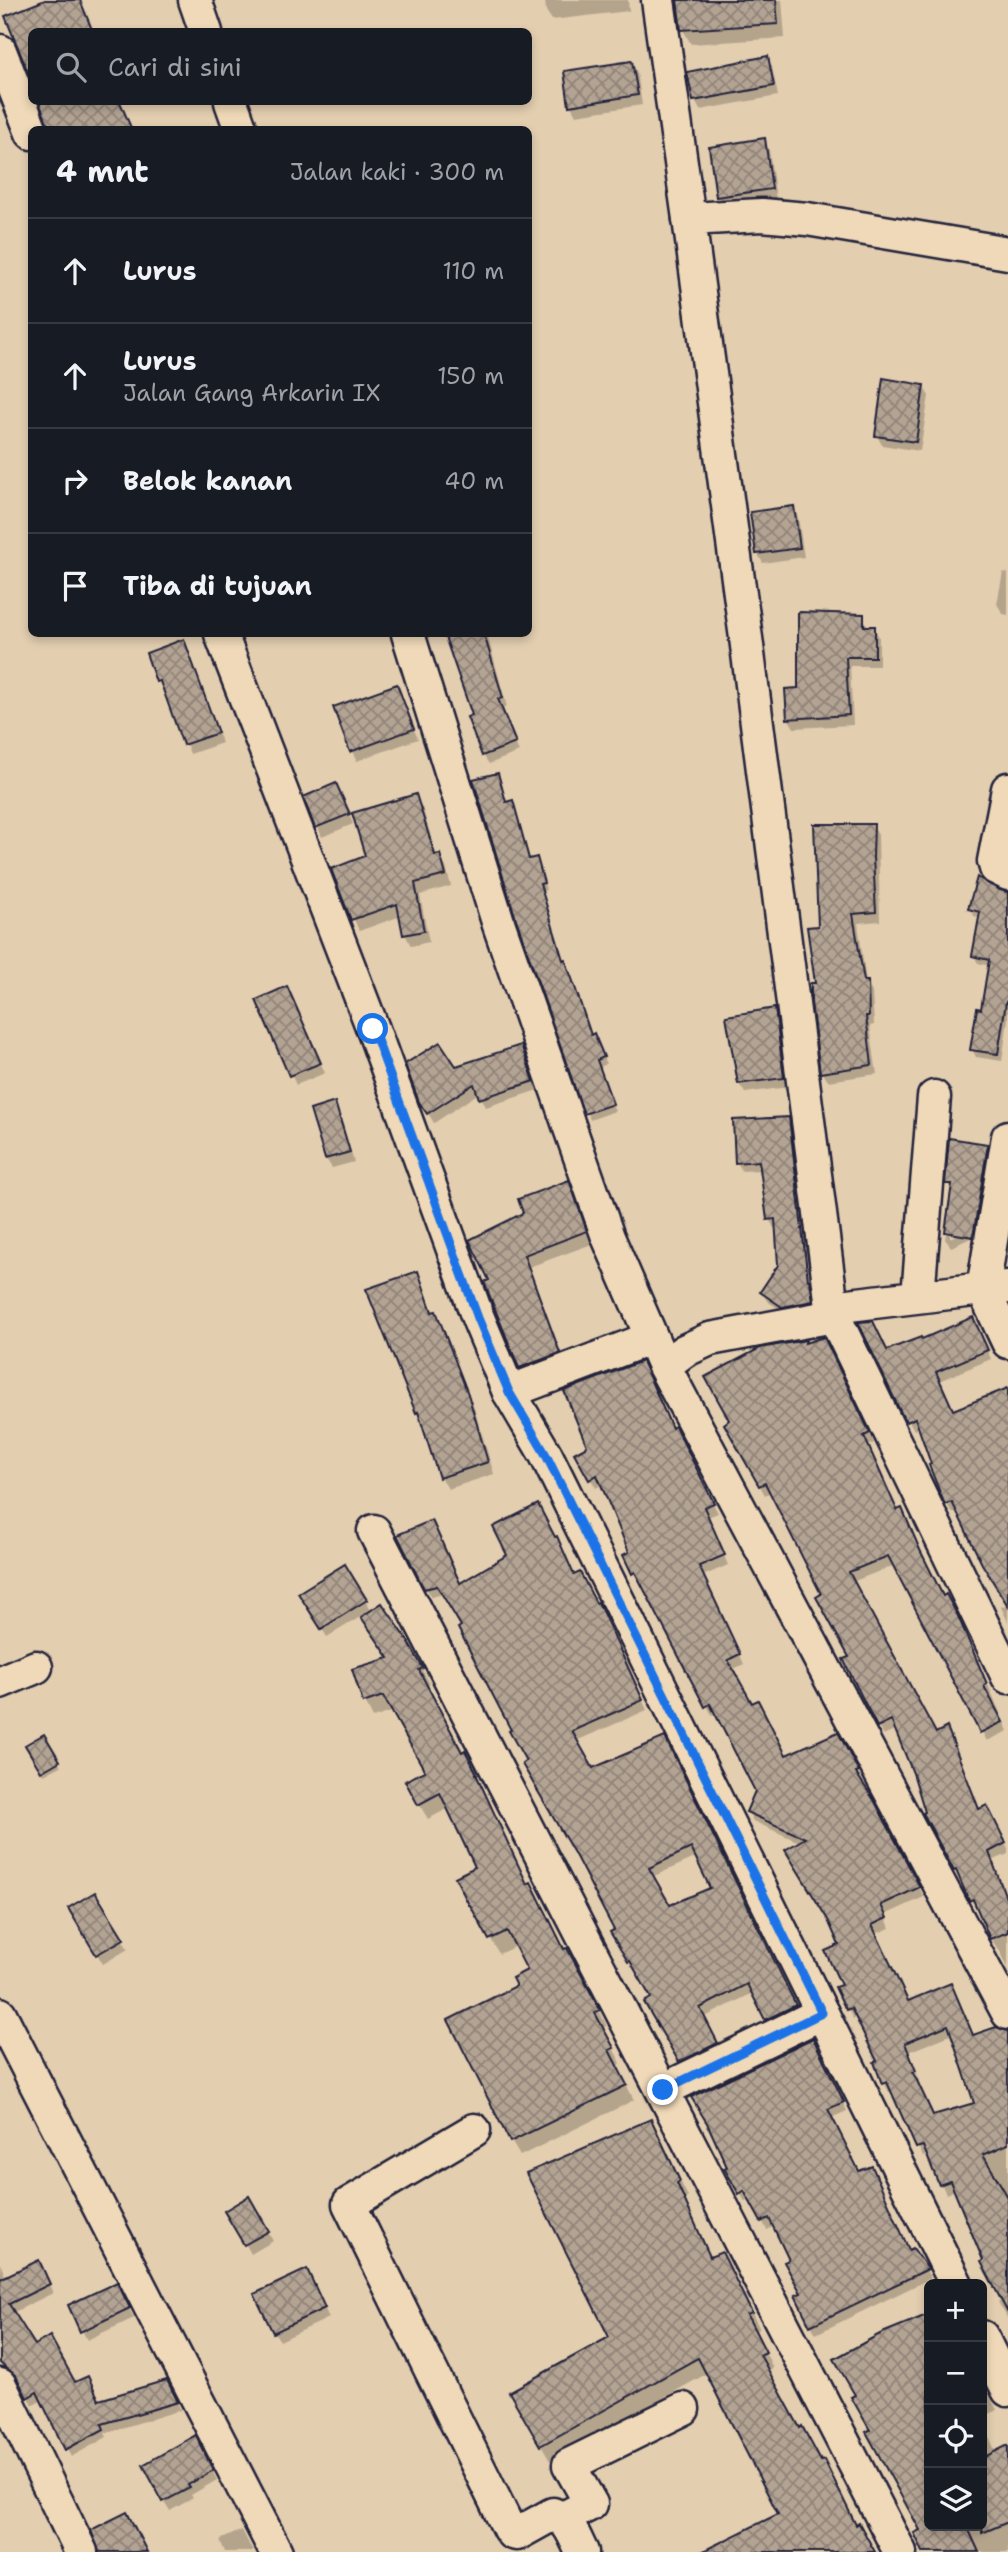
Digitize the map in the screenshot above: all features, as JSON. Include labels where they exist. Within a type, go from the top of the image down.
[{"type":"street","points":[[195,0],[205,28]]},
{"type":"street","points":[[658,0],[747,638],[833,1312],[1008,1677]]},
{"type":"street","points":[[0,51],[29,126]]},
{"type":"street","points":[[232,105],[240,126]]},
{"type":"street","points":[[689,219],[762,215],[807,219],[1008,253]]},
{"type":"street","points":[[222,637],[373,1029],[478,1318],[509,1392],[546,1455],[954,2279]]},
{"type":"street","points":[[409,637],[499,925],[608,1237],[664,1366],[1008,2013]]},
{"type":"street","points":[[1008,789],[994,861],[996,868],[1008,874]]},
{"type":"street","points":[[918,1296],[933,1097]]},
{"type":"street","points":[[1008,1137],[996,1288],[1008,1342]]},
{"type":"street","points":[[664,1366],[684,1351],[710,1339],[918,1296],[996,1288]]},
{"type":"street","points":[[509,1392],[652,1338]]},
{"type":"street","points":[[374,1531],[900,2552]]},
{"type":"street","points":[[0,1682],[36,1667]]},
{"type":"street","points":[[663,2090],[822,2013]]},
{"type":"street","points":[[0,2014],[276,2552]]},
{"type":"street","points":[[474,2130],[349,2204],[509,2529],[517,2534],[553,2514],[563,2518],[582,2552]]},
{"type":"street","points":[[984,2342],[1008,2390]]},
{"type":"street","points":[[0,2385],[80,2552]]},
{"type":"street","points":[[563,2518],[591,2504],[569,2465],[683,2409]]},
{"type":"building","points":[[45,0],[80,0],[91,28],[28,28],[28,73],[5,16]]},
{"type":"building","points":[[677,0],[776,0],[778,24],[681,30]]},
{"type":"building","points":[[768,56],[774,86],[693,101],[687,72]]},
{"type":"building","points":[[632,61],[638,95],[569,106],[564,71]]},
{"type":"building","points":[[40,105],[121,105],[130,126],[48,126]]},
{"type":"building","points":[[765,138],[772,189],[716,197],[709,147]]},
{"type":"building","points":[[883,378],[924,385],[916,442],[875,436]]},
{"type":"building","points":[[794,506],[800,548],[756,554],[750,512]]},
{"type":"building","points":[[798,612],[864,614],[864,626],[875,626],[875,657],[846,657],[849,715],[787,719],[785,689],[798,688]]},
{"type":"building","points":[[445,637],[485,637],[503,698],[498,699],[516,743],[482,756],[467,717],[472,715]]},
{"type":"building","points":[[184,639],[218,733],[183,745],[160,681],[156,682],[146,653]]},
{"type":"building","points":[[397,684],[414,729],[350,752],[333,707]]},
{"type":"building","points":[[498,773],[506,802],[513,800],[529,859],[537,857],[544,883],[540,884],[563,960],[565,959],[591,1035],[594,1033],[604,1057],[597,1060],[613,1104],[584,1114],[516,919],[473,779]]},
{"type":"building","points":[[336,783],[350,814],[315,828],[303,797]]},
{"type":"building","points":[[416,794],[435,855],[440,854],[446,875],[415,883],[424,931],[403,935],[397,904],[351,920],[331,869],[365,856],[352,813]]},
{"type":"building","points":[[814,824],[874,824],[876,912],[853,914],[864,981],[868,981],[869,1016],[866,1016],[872,1065],[820,1073],[811,1002],[811,983],[815,983],[807,927],[818,926]]},
{"type":"building","points":[[977,877],[1008,892],[1008,1003],[1006,1002],[998,1054],[970,1050],[977,1008],[981,1009],[989,960],[972,956],[980,912],[968,909]]},
{"type":"building","points":[[287,986],[321,1063],[289,1076],[256,1000]]},
{"type":"building","points":[[775,1008],[784,1078],[738,1084],[726,1016]]},
{"type":"building","points":[[440,1042],[456,1066],[521,1045],[534,1081],[479,1099],[474,1084],[427,1114],[419,1102],[405,1064]]},
{"type":"building","points":[[335,1102],[350,1152],[325,1159],[310,1110]]},
{"type":"building","points":[[789,1117],[808,1280],[813,1301],[782,1307],[760,1292],[778,1265],[775,1219],[767,1220],[759,1161],[735,1163],[733,1120]]},
{"type":"building","points":[[949,1138],[988,1144],[973,1237],[945,1232],[952,1184],[945,1184]]},
{"type":"building","points":[[569,1180],[587,1231],[524,1255],[560,1353],[519,1368],[484,1282],[489,1280],[469,1240],[523,1213],[518,1199]]},
{"type":"building","points":[[418,1271],[432,1312],[436,1311],[468,1394],[488,1462],[439,1478],[418,1412],[416,1413],[366,1289]]},
{"type":"building","points":[[973,1317],[988,1350],[936,1372],[953,1410],[1008,1388],[1008,1606],[982,1564],[952,1502],[945,1505],[915,1418],[907,1422],[903,1417],[858,1322],[873,1321],[887,1350],[921,1337],[922,1339]]},
{"type":"building","points":[[824,1337],[870,1433],[864,1436],[897,1510],[902,1508],[943,1596],[946,1594],[958,1616],[987,1684],[984,1686],[1003,1722],[980,1733],[888,1556],[849,1572],[936,1733],[947,1727],[979,1809],[987,1805],[1006,1843],[989,1852],[1008,1903],[1008,1932],[990,1939],[973,1899],[969,1901],[956,1870],[954,1871],[923,1813],[925,1812],[913,1773],[891,1720],[877,1727],[843,1659],[849,1657],[816,1597],[821,1594],[765,1483],[759,1486],[724,1424],[729,1420],[705,1377],[760,1348],[806,1340],[805,1343]]},
{"type":"building","points":[[642,1361],[672,1428],[675,1426],[714,1503],[704,1507],[725,1555],[699,1566],[740,1654],[728,1660],[752,1703],[758,1700],[786,1755],[838,1732],[859,1772],[856,1773],[874,1800],[920,1887],[881,1905],[887,1918],[872,1925],[908,2001],[951,1983],[973,2035],[996,2027],[1008,2031],[1008,2144],[983,2155],[1008,2197],[1008,2313],[981,2262],[983,2260],[950,2181],[939,2185],[923,2146],[916,2148],[887,2082],[882,2084],[874,2062],[877,2061],[851,2008],[846,2010],[835,1987],[841,1985],[825,1951],[839,1945],[828,1920],[785,1850],[805,1838],[746,1812],[755,1791],[710,1704],[705,1707],[635,1572],[632,1574],[623,1555],[629,1552],[597,1475],[589,1480],[574,1453],[587,1446],[564,1391]],"holes":[[[948,2025],[974,2103],[933,2115],[913,2072],[916,2071],[905,2043]]]},
{"type":"building","points":[[538,1504],[555,1537],[557,1536],[574,1575],[580,1572],[596,1603],[598,1602],[643,1700],[572,1731],[593,1768],[665,1737],[796,2005],[765,2020],[747,1984],[700,2008],[718,2043],[679,2062],[644,2002],[651,1998],[610,1932],[614,1930],[574,1853],[522,1764],[526,1761],[458,1628],[461,1626],[437,1586],[424,1589],[397,1535],[432,1520],[460,1583],[507,1555],[493,1527]],"holes":[[[691,1848],[710,1888],[670,1905],[649,1868]]]},
{"type":"building","points":[[345,1564],[367,1600],[321,1629],[298,1593]]},
{"type":"building","points":[[382,1603],[423,1668],[419,1670],[462,1752],[465,1750],[527,1884],[531,1882],[564,1949],[567,1948],[600,2010],[595,2013],[614,2048],[609,2050],[627,2085],[510,2142],[448,2020],[516,1986],[512,1978],[527,1970],[507,1931],[489,1940],[469,1905],[455,1877],[475,1867],[440,1793],[418,1805],[405,1781],[425,1771],[383,1696],[363,1703],[352,1669],[389,1658],[361,1617]]},
{"type":"building","points":[[44,1734],[60,1761],[41,1772],[25,1745]]},
{"type":"building","points":[[95,1892],[124,1939],[96,1955],[68,1908]]},
{"type":"building","points":[[813,2038],[844,2102],[828,2109],[859,2171],[872,2166],[909,2250],[913,2248],[928,2269],[810,2326],[795,2295],[801,2293],[784,2262],[789,2260],[769,2218],[761,2222],[744,2191],[739,2194],[724,2168],[727,2167],[707,2123],[691,2097]]},
{"type":"building","points":[[651,2119],[680,2181],[677,2183],[710,2257],[722,2252],[752,2313],[747,2315],[766,2352],[760,2355],[800,2428],[802,2426],[821,2461],[824,2460],[856,2525],[859,2523],[875,2552],[701,2552],[778,2514],[698,2358],[540,2446],[509,2392],[609,2337],[526,2173]]},
{"type":"building","points":[[249,2196],[269,2231],[244,2245],[224,2211]]},
{"type":"building","points":[[39,2260],[50,2284],[9,2304],[35,2345],[50,2336],[75,2382],[88,2376],[99,2400],[167,2380],[178,2402],[102,2424],[104,2429],[65,2450],[37,2392],[27,2398],[16,2376],[0,2363],[0,2279]]},
{"type":"building","points":[[307,2269],[325,2308],[273,2333],[254,2294]]},
{"type":"building","points":[[117,2282],[130,2308],[80,2332],[68,2305]]},
{"type":"building","points":[[924,2316],[924,2531],[969,2531],[979,2552],[923,2552],[914,2533],[920,2530],[866,2432],[870,2430],[851,2397],[855,2395],[834,2359],[880,2334]]},
{"type":"building","points":[[196,2435],[213,2470],[188,2485],[190,2488],[163,2502],[143,2465]]},
{"type":"building","points":[[1008,2445],[1008,2522],[987,2531],[987,2468],[987,2456]]},
{"type":"building","points":[[127,2512],[147,2552],[99,2552],[91,2530]]},
{"type":"route","points":[[373,1029],[478,1318],[509,1392],[546,1455],[822,2013],[663,2090]]}]
